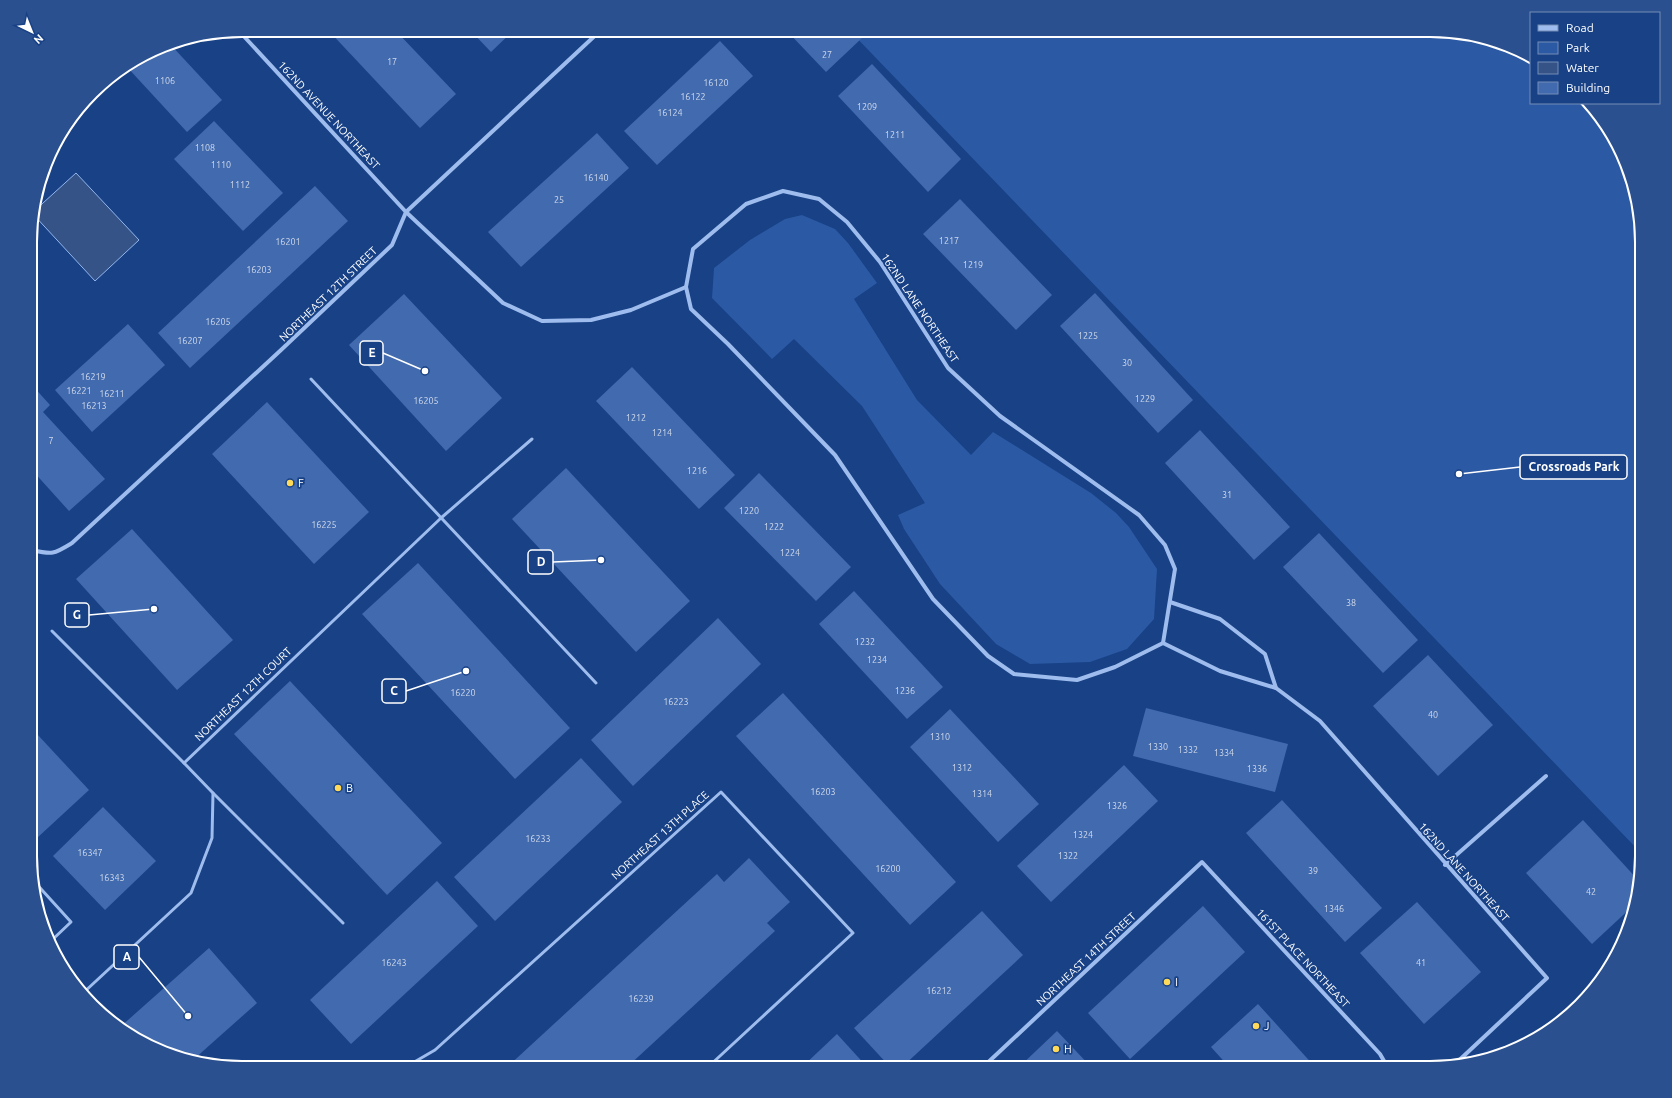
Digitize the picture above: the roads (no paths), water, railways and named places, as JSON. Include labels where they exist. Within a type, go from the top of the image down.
[{"type":"street","name":"162ND AVENUE NORTHEAST","points":[[245,37],[406,212]]},
{"type":"street","name":"NORTHEAST 12TH STREET","points":[[37,551],[50,554],[72,543],[281,350],[392,245],[406,212],[594,37]]},
{"type":"street","name":"162ND LANE NORTHEAST","points":[[783,191],[819,199],[847,222],[880,262],[948,368],[1000,416],[1139,516],[1165,545],[1175,570],[1163,643],[1116,667],[1077,680],[1014,674],[988,656],[933,598],[835,455],[728,344],[691,309],[686,287],[693,249],[746,204],[783,191]]},
{"type":"street","points":[[406,212],[503,303],[542,320],[591,320],[618,314],[686,287]]},
{"type":"street","points":[[1170,602],[1220,619],[1265,654],[1276,688]]},
{"type":"street","name":"162ND LANE NORTHEAST","points":[[1163,643],[1220,671],[1276,688],[1320,721],[1547,978],[1461,1058]]},
{"type":"street","points":[[1446,865],[1546,776]]},
{"type":"street","name":"161ST PLACE NORTHEAST","points":[[1202,862],[1380,1054],[1384,1061]]},
{"type":"street","name":"NORTHEAST 14TH STREET","points":[[989,1061],[1202,862]]},
{"type":"lane","points":[[311,379],[596,683]]},
{"type":"lane","name":"NORTHEAST 12TH COURT","points":[[184,763],[441,518],[532,439]]},
{"type":"lane","points":[[52,631],[343,923]]},
{"type":"lane","name":"NORTHEAST 13TH PLACE","points":[[416,1061],[435,1050],[721,792],[853,933],[715,1061]]},
{"type":"lane","points":[[87,990],[191,893],[212,838],[213,793]]},
{"type":"lane","points":[[40,887],[71,922],[54,938]]},
{"type":"water","points":[[76,173],[139,240],[95,281],[38,220],[40,205]]},
{"type":"place","name":"E","points":[[425,371]]},
{"type":"place","name":"Crossroads Park","points":[[1459,474]]},
{"type":"place","name":"F","points":[[290,483]]},
{"type":"place","name":"D","points":[[601,560]]},
{"type":"place","name":"G","points":[[154,609]]},
{"type":"place","name":"C","points":[[466,671]]},
{"type":"place","name":"B","points":[[338,788]]},
{"type":"place","name":"I","points":[[1167,982]]},
{"type":"place","name":"A","points":[[188,1016]]},
{"type":"place","name":"J","points":[[1256,1026]]},
{"type":"place","name":"H","points":[[1056,1049]]}]
